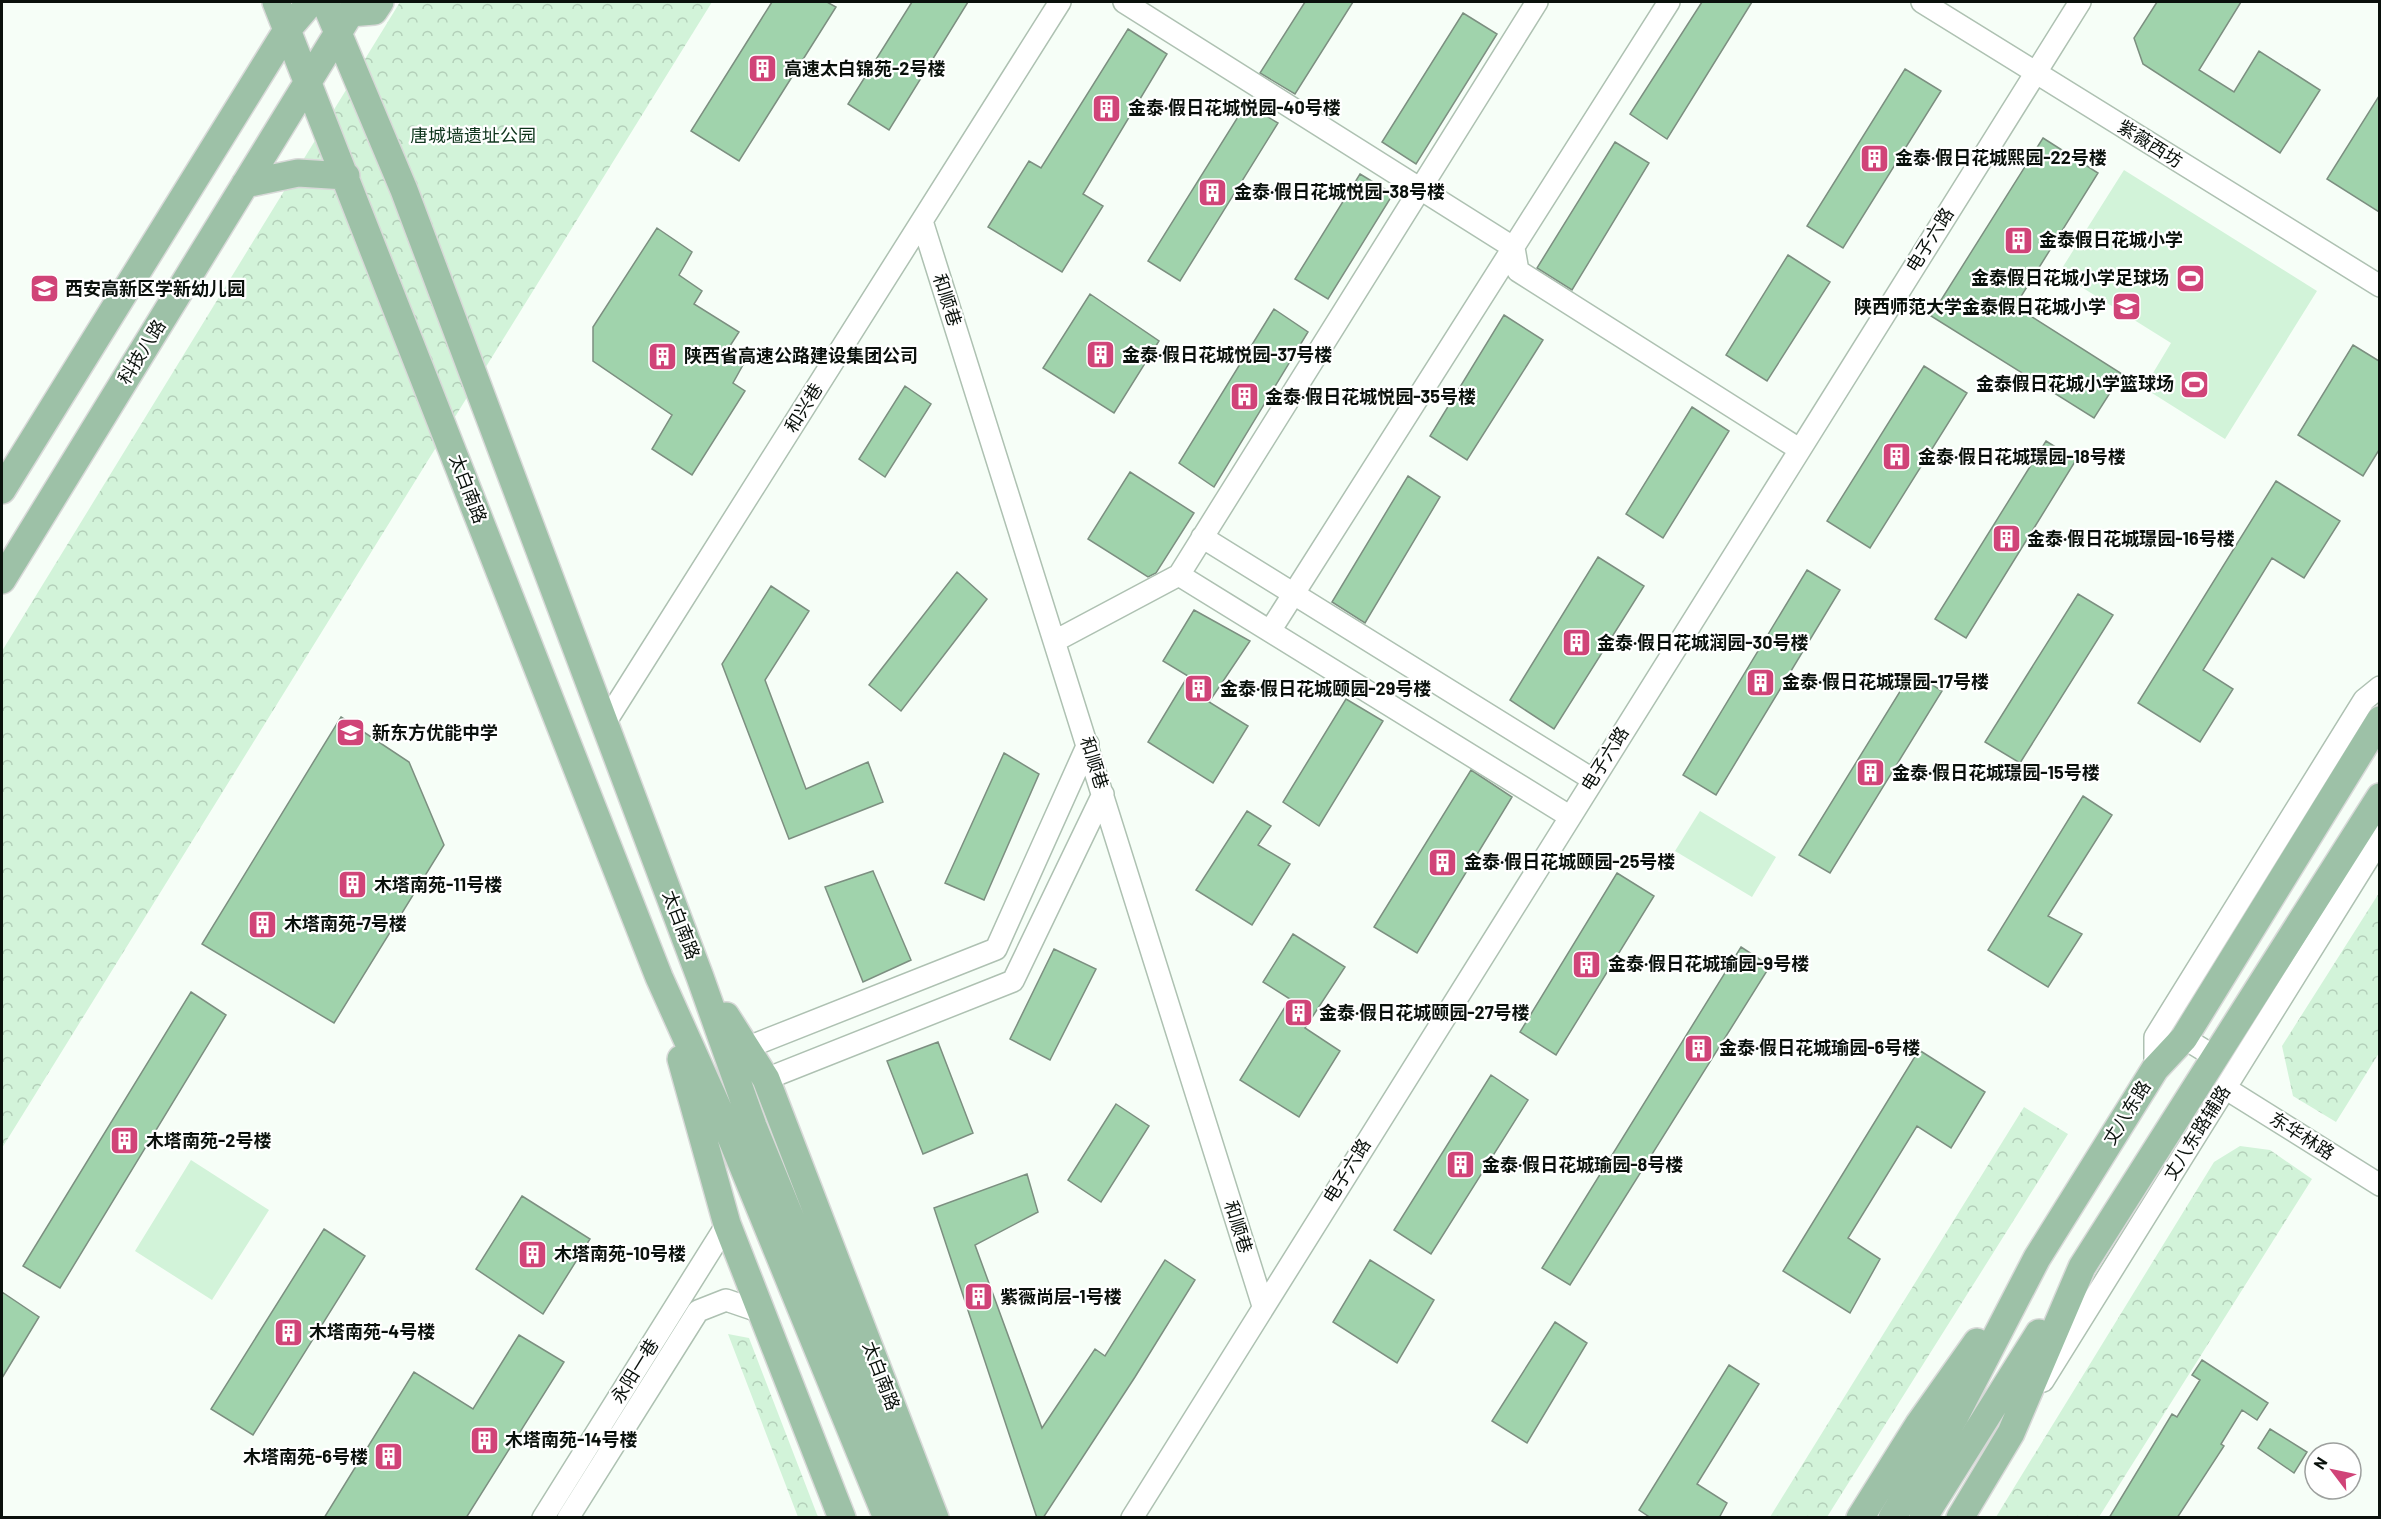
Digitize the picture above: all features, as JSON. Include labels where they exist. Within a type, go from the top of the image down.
[{"type":"main road","name":"太白南路","points":[[276,2],[309,80],[659,976],[727,1224],[764,1312],[842,1518]]},
{"type":"main road","points":[[2,490],[287,30],[311,2]]},
{"type":"main road","name":"太白南路","points":[[325,2],[348,15],[352,72],[404,190],[700,976],[742,1130],[887,1518]]},
{"type":"main road","points":[[348,15],[374,12],[380,2]]},
{"type":"main road","name":"科技八路","points":[[2,580],[348,15]]},
{"type":"main road","points":[[245,184],[298,173],[346,176]]},
{"type":"main road","name":"丈八东路","points":[[1892,1518],[1955,1416],[2037,1258],[2155,1069],[2184,1038],[2379,720]]},
{"type":"main road","points":[[1923,1518],[2379,797]]},
{"type":"main road","name":"太白南路","points":[[659,976],[742,1130],[913,1518]]},
{"type":"main road","name":"太白南路","points":[[700,976],[766,1079],[935,1518]]},
{"type":"main road","points":[[1860,1518],[1919,1424],[2037,1258]]},
{"type":"main road","points":[[1960,1518],[2011,1433],[2082,1267]]},
{"type":"street","name":"和兴巷","points":[[605,723],[1060,2]]},
{"type":"street","points":[[1124,2],[1514,248],[1518,271],[1799,449]]},
{"type":"street","points":[[1055,641],[1179,575],[1537,2]]},
{"type":"street","points":[[1270,631],[1669,2]]},
{"type":"street","name":"紫薇西坊","points":[[1922,2],[2379,286]]},
{"type":"street","name":"电子六路","points":[[1132,1518],[2080,2]]},
{"type":"street","name":"和顺巷","points":[[922,221],[1263,1306]]},
{"type":"street","points":[[1202,537],[1592,779]]},
{"type":"street","points":[[1179,575],[1569,816]]},
{"type":"street","points":[[2155,1069],[2155,1037],[2364,700],[2379,687]]},
{"type":"street","points":[[746,1048],[996,949],[1088,744]]},
{"type":"street","points":[[766,1079],[1013,981],[1103,794]]},
{"type":"street","name":"丈八东路辅路","points":[[2011,1433],[2371,854],[2379,831]]},
{"type":"street","points":[[2184,1038],[2215,1057]]},
{"type":"street","name":"东华林路","points":[[2225,1088],[2379,1185]]},
{"type":"street","name":"永阳一巷","points":[[543,1518],[727,1224]]},
{"type":"street","name":"永阳一巷","points":[[568,1518],[698,1311],[726,1300],[764,1312]]},
{"type":"green space","name":"唐城墙遗址公园","points":[[400,2],[712,2],[2,1148],[2,651]]},
{"type":"green space","points":[[2124,170],[2317,291],[2225,439],[2144,388],[2171,343],[2059,273]]},
{"type":"green space","points":[[1700,811],[1776,857],[1752,897],[1675,851]]},
{"type":"green space","points":[[2379,893],[2379,1053],[2336,1122],[2293,1096],[2282,1046]]},
{"type":"green space","points":[[2024,1107],[2068,1134],[1827,1517],[1770,1517]]},
{"type":"green space","points":[[2240,1146],[2270,1150],[2312,1179],[2099,1517],[1996,1517],[2214,1162]]},
{"type":"green space","points":[[191,1160],[269,1210],[212,1300],[135,1251]]},
{"type":"green space","points":[[728,1334],[749,1338],[818,1517],[798,1517]]},
{"type":"building","name":"高速太白锦苑-2号楼","points":[[772,2],[827,2],[836,7],[739,161],[691,131]]},
{"type":"building","points":[[912,2],[968,2],[889,130],[848,104]]},
{"type":"building","points":[[1305,2],[1353,2],[1295,94],[1260,73]]},
{"type":"building","points":[[1702,2],[1752,2],[1667,139],[1630,114]]},
{"type":"building","points":[[2157,2],[2241,2],[2199,70],[2234,92],[2259,51],[2320,90],[2280,153],[2143,64],[2134,38]]},
{"type":"building","points":[[1463,13],[1497,34],[1416,164],[1382,142]]},
{"type":"building","points":[[1128,29],[1167,54],[1083,194],[1103,206],[1062,272],[988,227],[1029,161],[1041,168]]},
{"type":"building","name":"金泰·假日花城熙园-22号楼","points":[[1905,69],[1941,91],[1843,248],[1807,226]]},
{"type":"building","points":[[2379,96],[2379,212],[2327,179]]},
{"type":"building","name":"金泰·假日花城悦园-38号楼","points":[[1246,104],[1278,123],[1180,281],[1148,261]]},
{"type":"building","name":"金泰假日花城小学","points":[[2043,138],[2098,173],[2015,306],[2122,374],[2094,418],[1931,316]]},
{"type":"building","points":[[1615,142],[1649,163],[1572,290],[1537,268]]},
{"type":"building","points":[[1360,174],[1393,194],[1328,299],[1295,279]]},
{"type":"building","name":"陕西省高速公路建设集团公司","points":[[657,228],[692,252],[679,275],[702,291],[694,304],[739,332],[726,352],[744,363],[733,383],[745,391],[692,475],[652,449],[672,415],[593,361],[593,327]]},
{"type":"building","points":[[1788,255],[1830,282],[1767,381],[1726,355]]},
{"type":"building","name":"金泰·假日花城悦园-37号楼","points":[[1090,294],[1159,341],[1114,413],[1043,368]]},
{"type":"building","name":"金泰·假日花城悦园-35号楼","points":[[1274,309],[1308,332],[1214,487],[1179,463]]},
{"type":"building","points":[[1504,315],[1543,340],[1467,460],[1430,436]]},
{"type":"building","points":[[2353,345],[2379,361],[2379,450],[2363,476],[2298,435]]},
{"type":"building","name":"金泰·假日花城璟园-18号楼","points":[[1924,366],[1967,393],[1870,548],[1827,521]]},
{"type":"building","points":[[905,386],[931,404],[885,477],[859,459]]},
{"type":"building","points":[[1692,407],[1729,431],[1663,538],[1626,514]]},
{"type":"building","name":"金泰·假日花城璟园-16号楼","points":[[2046,441],[2076,460],[1966,638],[1935,619]]},
{"type":"building","points":[[1130,472],[1194,513],[1156,573],[1148,577],[1088,539]]},
{"type":"building","points":[[1408,476],[1440,497],[1365,623],[1332,602]]},
{"type":"building","points":[[2276,481],[2340,521],[2304,578],[2272,558],[2203,670],[2233,689],[2200,742],[2138,703]]},
{"type":"building","name":"金泰·假日花城润园-30号楼","points":[[1598,557],[1644,586],[1554,729],[1510,700]]},
{"type":"building","name":"金泰·假日花城璟园-17号楼","points":[[1807,570],[1840,590],[1716,795],[1683,775]]},
{"type":"building","points":[[957,572],[987,599],[901,711],[869,685]]},
{"type":"building","points":[[771,586],[809,611],[765,680],[806,789],[868,762],[883,802],[789,839],[722,664]]},
{"type":"building","points":[[2078,594],[2113,615],[2020,763],[1985,742]]},
{"type":"building","name":"金泰·假日花城颐园-29号楼","points":[[1194,610],[1250,641],[1209,702],[1248,726],[1213,783],[1148,742],[1188,676],[1163,661]]},
{"type":"building","name":"金泰·假日花城璟园-15号楼","points":[[1912,672],[1942,691],[1830,873],[1799,855]]},
{"type":"building","points":[[1346,699],[1383,721],[1319,826],[1283,802]]},
{"type":"building","name":"木塔南苑-11号楼","points":[[341,717],[409,762],[444,845],[334,1023],[202,944]]},
{"type":"building","points":[[1004,753],[1039,774],[984,900],[945,883]]},
{"type":"building","name":"金泰·假日花城颐园-25号楼","points":[[1471,770],[1512,797],[1417,953],[1374,927]]},
{"type":"building","points":[[2083,796],[2112,815],[2048,916],[2082,934],[2048,987],[1988,950]]},
{"type":"building","points":[[1247,811],[1271,826],[1258,845],[1290,864],[1252,925],[1196,890]]},
{"type":"building","points":[[873,871],[911,960],[863,982],[825,887]]},
{"type":"building","name":"金泰·假日花城瑜园-9号楼","points":[[1617,873],[1654,896],[1556,1055],[1520,1032]]},
{"type":"building","name":"金泰·假日花城颐园-27号楼","points":[[1293,934],[1345,967],[1305,1028],[1340,1051],[1299,1117],[1240,1080],[1290,999],[1263,982]]},
{"type":"building","points":[[1741,947],[1770,966],[1570,1285],[1542,1268]]},
{"type":"building","points":[[1054,949],[1096,969],[1050,1060],[1010,1039]]},
{"type":"building","name":"木塔南苑-2号楼","points":[[191,992],[226,1015],[60,1288],[23,1266]]},
{"type":"building","points":[[938,1042],[973,1133],[923,1154],[887,1061]]},
{"type":"building","points":[[1919,1050],[1985,1092],[1951,1148],[1917,1126],[1848,1238],[1880,1259],[1850,1313],[1783,1271]]},
{"type":"building","name":"金泰·假日花城瑜园-8号楼","points":[[1491,1075],[1528,1100],[1431,1254],[1394,1230]]},
{"type":"building","points":[[1116,1104],[1149,1126],[1101,1202],[1068,1180]]},
{"type":"building","name":"紫薇尚层-1号楼","points":[[1027,1174],[1038,1212],[975,1245],[1042,1428],[1095,1349],[1105,1356],[1165,1260],[1195,1280],[1043,1518],[1037,1518],[934,1208]]},
{"type":"building","name":"木塔南苑-10号楼","points":[[522,1196],[590,1239],[543,1314],[476,1269]]},
{"type":"building","name":"木塔南苑-4号楼","points":[[324,1229],[365,1256],[253,1435],[211,1409]]},
{"type":"building","points":[[1370,1260],[1434,1300],[1397,1363],[1333,1322]]},
{"type":"building","points":[[2,1292],[39,1317],[2,1378]]},
{"type":"building","points":[[1555,1322],[1587,1343],[1527,1443],[1492,1421]]},
{"type":"building","points":[[519,1335],[564,1362],[466,1518],[324,1518],[414,1372],[473,1409]]},
{"type":"building","points":[[2202,1360],[2268,1403],[2257,1420],[2242,1410],[2221,1444],[2224,1446],[2177,1518],[2109,1518],[2172,1414],[2177,1417],[2200,1380],[2192,1375]]},
{"type":"building","points":[[1729,1365],[1759,1384],[1697,1484],[1727,1503],[1719,1518],[1651,1518],[1639,1510]]},
{"type":"building","points":[[2270,1429],[2303,1450],[2303,1458],[2294,1473],[2258,1448]]},
{"type":"place","name":"高速太白锦苑-2号楼","points":[[763,69]]},
{"type":"place","name":"金泰·假日花城悦园-40号楼","points":[[1107,108]]},
{"type":"place","name":"金泰·假日花城熙园-22号楼","points":[[1874,158]]},
{"type":"place","name":"金泰·假日花城悦园-38号楼","points":[[1213,192]]},
{"type":"place","name":"金泰假日花城小学","points":[[2018,240]]},
{"type":"place","name":"金泰假日花城小学足球场","points":[[2190,278]]},
{"type":"place","name":"西安高新区学新幼儿园","points":[[44,289]]},
{"type":"place","name":"陕西师范大学金泰假日花城小学","points":[[2127,307]]},
{"type":"place","name":"金泰·假日花城悦园-37号楼","points":[[1101,355]]},
{"type":"place","name":"陕西省高速公路建设集团公司","points":[[663,356]]},
{"type":"place","name":"金泰假日花城小学篮球场","points":[[2195,384]]},
{"type":"place","name":"金泰·假日花城悦园-35号楼","points":[[1244,397]]},
{"type":"place","name":"金泰·假日花城璟园-18号楼","points":[[1897,457]]},
{"type":"place","name":"金泰·假日花城璟园-16号楼","points":[[2006,539]]},
{"type":"place","name":"金泰·假日花城润园-30号楼","points":[[1576,643]]},
{"type":"place","name":"金泰·假日花城璟园-17号楼","points":[[1761,682]]},
{"type":"place","name":"金泰·假日花城颐园-29号楼","points":[[1199,689]]},
{"type":"place","name":"新东方优能中学","points":[[351,733]]},
{"type":"place","name":"金泰·假日花城璟园-15号楼","points":[[1871,773]]},
{"type":"place","name":"金泰·假日花城颐园-25号楼","points":[[1443,862]]},
{"type":"place","name":"木塔南苑-11号楼","points":[[353,885]]},
{"type":"place","name":"木塔南苑-7号楼","points":[[263,924]]},
{"type":"place","name":"金泰·假日花城瑜园-9号楼","points":[[1587,964]]},
{"type":"place","name":"金泰·假日花城颐园-27号楼","points":[[1298,1013]]},
{"type":"place","name":"金泰·假日花城瑜园-6号楼","points":[[1698,1048]]},
{"type":"place","name":"木塔南苑-2号楼","points":[[125,1141]]},
{"type":"place","name":"金泰·假日花城瑜园-8号楼","points":[[1461,1165]]},
{"type":"place","name":"木塔南苑-10号楼","points":[[533,1254]]},
{"type":"place","name":"紫薇尚层-1号楼","points":[[979,1297]]},
{"type":"place","name":"木塔南苑-4号楼","points":[[288,1332]]},
{"type":"place","name":"木塔南苑-14号楼","points":[[484,1440]]},
{"type":"place","name":"木塔南苑-6号楼","points":[[389,1457]]}]
